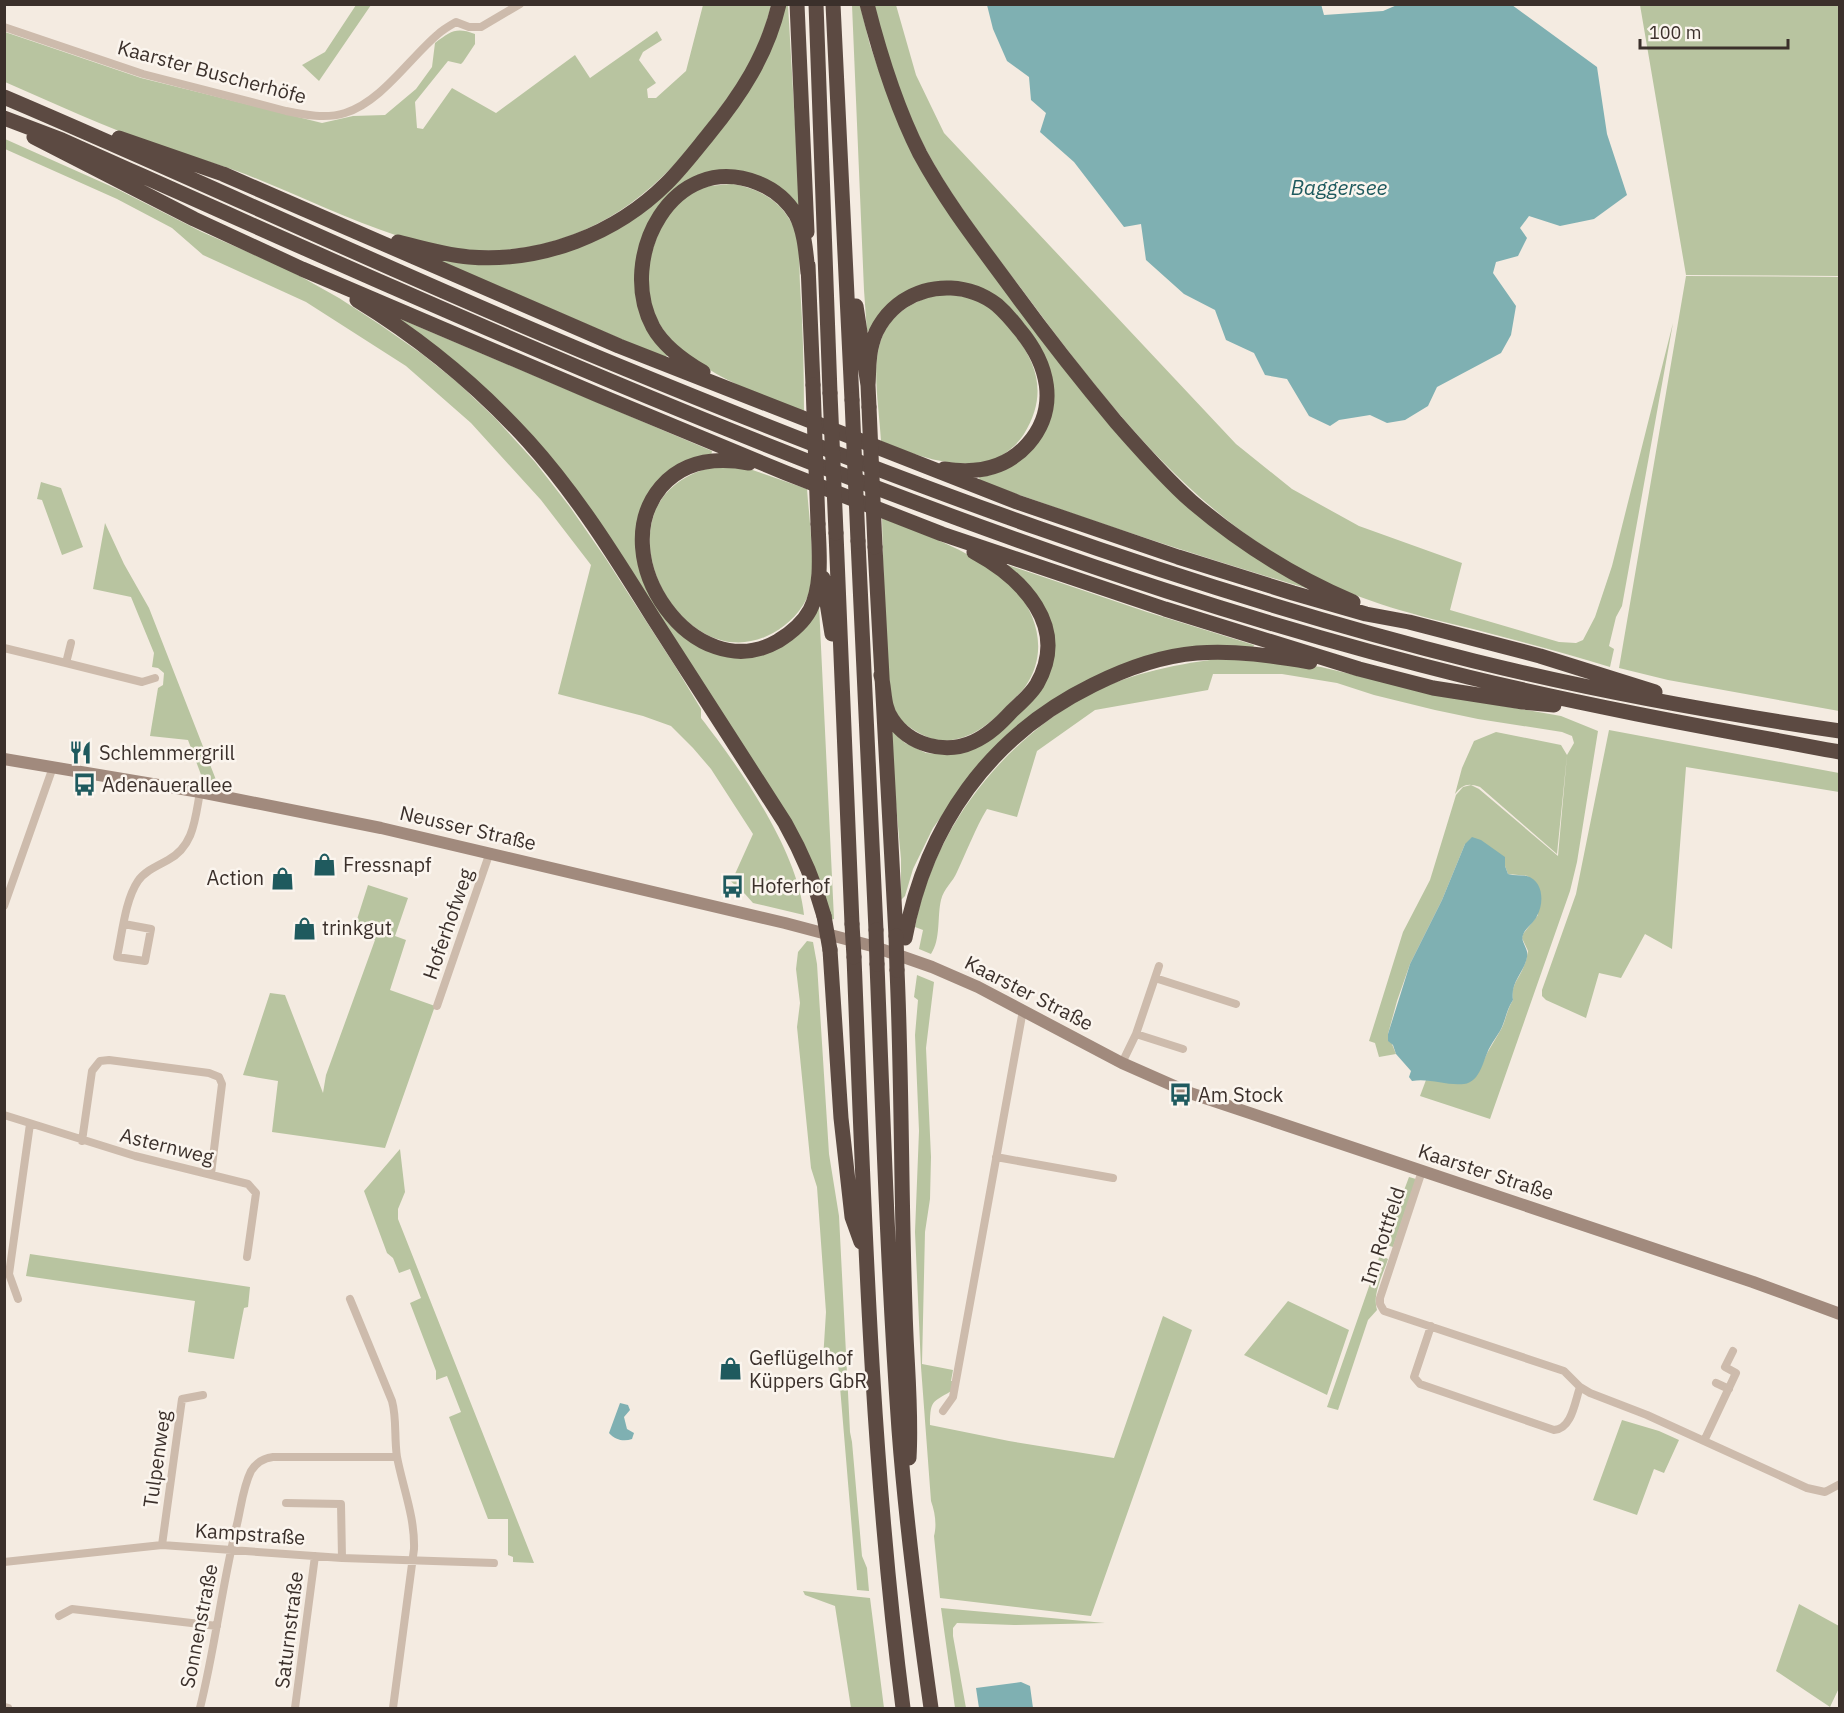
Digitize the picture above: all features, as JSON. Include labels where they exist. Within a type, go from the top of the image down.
[{"type":"highway","points":[[337,223],[419,247],[480,257],[516,256],[542,252],[598,232],[624,218],[667,184],[732,106],[761,57],[774,25],[779,4]]},
{"type":"highway","points":[[786,473],[743,462],[710,460],[681,470],[667,480],[649,506],[643,523],[641,541],[650,580],[669,613],[694,636],[722,648],[738,650],[756,649],[773,644],[800,624],[810,610],[818,580],[819,547],[797,4]]},
{"type":"highway","points":[[816,4],[866,1258],[876,1438],[888,1585],[903,1708]]},
{"type":"highway","points":[[833,4],[876,930],[888,1257],[906,1509],[931,1708]]},
{"type":"highway","points":[[867,4],[877,44],[895,97],[920,153],[954,210],[1042,331],[1145,456],[1190,500],[1226,529],[1264,555],[1300,577],[1337,595],[1409,622]]},
{"type":"highway","points":[[4,97],[610,363],[815,445],[1016,521],[1173,574],[1328,621],[1474,661],[1720,713],[1839,731]]},
{"type":"highway","points":[[4,119],[101,173],[302,269],[786,473],[942,534],[1164,609],[1359,669],[1466,694],[1523,702],[1614,710]]},
{"type":"highway","points":[[4,119],[62,140],[605,380],[1015,540],[1170,592],[1326,639],[1467,677],[1614,710],[1839,752]]},
{"type":"highway","points":[[61,121],[130,141],[223,174],[619,346],[915,464],[1017,502],[1178,557],[1293,593],[1366,614],[1409,622],[1540,656],[1720,713]]},
{"type":"highway","points":[[742,396],[675,353],[661,339],[653,326],[646,309],[641,274],[644,257],[658,217],[675,196],[701,181],[717,177],[750,180],[779,195],[796,216],[801,230],[808,273]]},
{"type":"highway","points":[[844,236],[868,386],[881,675],[900,937],[905,1308],[911,1427],[906,1509]]},
{"type":"highway","points":[[302,269],[386,318],[431,350],[482,393],[555,473],[613,553],[785,823],[816,886],[824,916],[830,950],[841,1118],[852,1217],[866,1258]]},
{"type":"highway","points":[[868,386],[871,346],[884,319],[909,298],[931,290],[948,288],[965,290],[991,301],[1004,311],[1035,349],[1046,375],[1046,402],[1038,429],[1026,446],[999,465],[976,471],[915,464]]},
{"type":"highway","points":[[881,675],[886,705],[891,718],[900,730],[927,746],[943,748],[959,747],[986,735],[1027,697],[1044,667],[1048,645],[1039,610],[1030,595],[1016,579],[999,566],[942,534]]},
{"type":"highway","points":[[819,547],[843,708]]},
{"type":"highway","points":[[900,937],[928,855],[962,795],[1002,747],[1051,708],[1087,688],[1135,667],[1165,658],[1195,653],[1220,652],[1271,656],[1359,669]]},
{"type":"main road","name":"Neusser Straße","points":[[4,759],[200,792],[350,821],[490,852],[810,929],[872,946],[916,962]]},
{"type":"main road","name":"Kaarster Straße","points":[[916,962],[978,987],[1122,1063],[1172,1086],[1230,1108],[1763,1285],[1839,1314]]},
{"type":"street","name":"Kaarster Buscherhöfe","points":[[4,27],[143,74],[286,111],[327,116],[362,105],[437,35],[456,22],[469,27],[481,27],[520,4]]},
{"type":"street","points":[[66,663],[71,643]]},
{"type":"street","points":[[4,648],[142,682],[155,678]]},
{"type":"street","points":[[4,906],[53,767]]},
{"type":"street","points":[[124,924],[151,929],[145,961],[117,957],[124,924],[131,895],[137,883],[151,869],[172,858],[188,842],[200,792]]},
{"type":"street","name":"Hoferhofweg","points":[[437,1006],[490,852]]},
{"type":"street","points":[[1122,1063],[1136,1034],[1159,966]]},
{"type":"street","points":[[1155,978],[1236,1004]]},
{"type":"street","points":[[943,1410],[953,1397],[1023,1010]]},
{"type":"street","points":[[1136,1034],[1183,1049]]},
{"type":"street","points":[[82,1141],[92,1071],[100,1061],[109,1060],[209,1073],[219,1077],[222,1084],[211,1174]]},
{"type":"street","name":"Asternweg","points":[[4,1115],[147,1160],[248,1184],[256,1193],[247,1257]]},
{"type":"street","points":[[18,1299],[9,1274],[30,1124]]},
{"type":"street","points":[[996,1157],[1113,1178]]},
{"type":"street","name":"Im Rottfeld","points":[[1422,1172],[1380,1298],[1380,1304],[1384,1311],[1431,1326]]},
{"type":"street","points":[[350,1299],[392,1401],[395,1413],[397,1457],[413,1523],[413,1560],[393,1708]]},
{"type":"street","points":[[1580,1387],[1566,1425],[1560,1430],[1554,1430],[1420,1384],[1414,1377],[1431,1326],[1564,1371],[1580,1387],[1590,1393],[1816,1491],[1825,1492],[1839,1484]]},
{"type":"street","points":[[1704,1441],[1736,1372],[1725,1367],[1733,1351]]},
{"type":"street","points":[[1716,1383],[1729,1389]]},
{"type":"street","name":"Tulpenweg","points":[[162,1545],[182,1399],[203,1395]]},
{"type":"street","name":"Sonnenstraße","points":[[200,1708],[231,1549],[251,1471],[267,1458],[397,1457]]},
{"type":"street","points":[[286,1503],[341,1504],[342,1558]]},
{"type":"street","name":"Kampstraße","points":[[4,1562],[162,1545],[342,1558],[494,1563]]},
{"type":"street","name":"Saturnstraße","points":[[295,1708],[315,1556]]},
{"type":"street","points":[[59,1616],[72,1609],[217,1626]]},
{"type":"green space","points":[[356,5],[371,5],[319,81],[302,65],[325,52]]},
{"type":"green space","points":[[703,5],[771,5],[750,62],[718,111],[663,176],[631,203],[597,224],[561,239],[523,248],[483,250],[441,247],[398,236],[245,174],[118,131],[5,82],[5,32],[141,78],[322,123],[353,116],[385,115],[416,89],[432,67],[435,43],[454,31],[475,34],[475,44],[463,62],[461,64],[448,61],[415,102],[417,128],[423,129],[452,88],[496,113],[575,55],[590,78],[657,31],[662,40],[643,52],[639,60],[656,83],[647,89],[648,98],[656,98],[686,71]]},
{"type":"green space","points":[[783,5],[788,5],[800,210],[734,172],[662,203],[638,304],[645,325],[668,354],[665,358],[440,261],[441,258],[567,249],[689,166]]},
{"type":"green space","points":[[852,5],[860,5],[880,74],[918,156],[1143,459],[1316,591],[1147,539],[980,481],[979,477],[991,475],[1009,467],[1052,393],[1008,309],[948,283],[867,332]]},
{"type":"green space","points":[[871,5],[896,5],[916,75],[944,133],[1236,444],[1292,489],[1359,526],[1462,563],[1450,610],[1559,642],[1576,643],[1583,640],[1595,617],[1612,566],[1673,323],[1622,606],[1616,617],[1609,646],[1614,649],[1610,667],[1411,613],[1371,601],[1332,585],[1268,550],[1189,488],[1120,415],[1088,376],[969,219],[931,159],[912,122]]},
{"type":"green space","points":[[1640,5],[1839,5],[1839,276],[1686,275]]},
{"type":"green space","points":[[5,139],[117,189],[202,232],[289,270],[339,298],[422,354],[457,382],[495,418],[535,462],[606,559],[701,709],[701,718],[749,785],[765,811],[791,864],[804,915],[753,903],[725,876],[735,874],[753,834],[711,769],[671,726],[643,716],[558,694],[591,565],[541,500],[471,423],[406,366],[306,302],[203,255],[172,228],[117,199],[5,149]]},
{"type":"green space","points":[[732,184],[760,192],[775,202],[788,217],[796,233],[799,255],[804,414],[743,387],[712,371],[685,353],[664,330],[651,304],[648,272],[658,235],[665,220],[682,200],[696,190],[707,186]]},
{"type":"green space","points":[[1686,276],[1839,277],[1839,711],[1668,680],[1619,668]]},
{"type":"green space","points":[[939,294],[971,298],[992,309],[1013,332],[1034,369],[1037,394],[1036,407],[1031,420],[1016,444],[1001,456],[990,461],[944,462],[881,441],[876,371],[878,351],[884,333],[895,317],[913,304]]},
{"type":"green space","points":[[391,315],[712,451],[711,456],[673,470],[637,553],[681,632],[760,652],[819,605],[834,919],[830,920],[816,875],[584,504]]},
{"type":"green space","points":[[718,466],[747,468],[807,489],[812,570],[809,593],[803,605],[779,630],[737,642],[705,633],[677,611],[658,580],[650,545],[655,511],[677,483]]},
{"type":"green space","points":[[41,482],[61,488],[83,547],[62,555],[42,500],[37,499]]},
{"type":"green space","points":[[882,518],[950,545],[983,563],[1010,584],[1028,607],[1037,633],[1038,647],[1037,660],[1032,674],[1023,689],[1001,713],[969,735],[957,739],[932,739],[906,724],[898,716],[893,706],[887,659]]},
{"type":"green space","points":[[105,523],[124,564],[149,608],[218,785],[203,780],[188,740],[150,736],[158,688],[163,685],[164,673],[152,667],[154,653],[131,597],[93,589]]},
{"type":"green space","points":[[1008,565],[1254,645],[1253,648],[1102,675],[972,774],[933,828],[913,869],[905,896],[901,900],[901,859],[889,727],[905,743],[926,753],[938,754],[984,743],[1049,663],[1029,589]]},
{"type":"green space","points":[[1217,659],[1321,667],[1434,694],[1561,716],[1598,731],[1577,862],[1570,891],[1490,1119],[1420,1096],[1426,1080],[1434,1081],[1484,1060],[1501,1029],[1513,1000],[1514,987],[1528,951],[1522,938],[1523,934],[1538,915],[1528,876],[1508,874],[1505,866],[1465,844],[1442,900],[1410,964],[1397,1001],[1388,1034],[1396,1054],[1379,1057],[1375,1043],[1369,1041],[1403,932],[1430,880],[1456,795],[1463,787],[1471,785],[1479,789],[1558,856],[1567,755],[1574,743],[1572,736],[1562,732],[1478,719],[1374,695],[1337,683],[1282,674],[1213,674],[1208,690],[1095,710],[1037,751],[1017,817],[987,809],[955,876],[942,896],[938,935],[934,948],[931,954],[919,949],[923,930],[915,927],[924,892],[937,858],[954,825],[974,795],[1023,741],[1051,718],[1082,698],[1114,683],[1182,664]]},
{"type":"green space","points":[[1609,730],[1839,773],[1839,792],[1686,767],[1672,949],[1645,934],[1621,978],[1599,973],[1586,1018],[1546,1000],[1542,996],[1542,990],[1576,894]]},
{"type":"green space","points":[[1496,732],[1561,745],[1567,755],[1557,854],[1480,787],[1466,785],[1455,794],[1462,768],[1474,741]]},
{"type":"green space","points":[[368,885],[408,898],[395,936],[406,940],[390,990],[435,1006],[385,1148],[272,1132],[278,1081],[243,1075],[270,993],[285,995],[323,1093],[326,1075],[375,940],[353,932]]},
{"type":"green space","points":[[807,941],[813,942],[817,964],[829,1154],[839,1216],[850,1432],[862,1556],[867,1568],[869,1591],[857,1590],[838,1363],[823,1360],[826,1312],[817,1187],[811,1168],[797,1027],[800,1003],[796,969],[798,952]]},
{"type":"green space","points":[[917,975],[934,982],[926,1048],[931,1157],[930,1199],[925,1232],[922,1364],[953,1370],[951,1381],[955,1381],[954,1389],[932,1405],[930,1425],[1009,1441],[1114,1458],[1163,1316],[1192,1330],[1091,1616],[940,1598],[921,1367],[915,1232],[919,1131],[915,1035],[918,1000],[914,997]]},
{"type":"green space","points":[[400,1149],[405,1192],[398,1209],[398,1219],[534,1563],[513,1562],[513,1557],[508,1555],[508,1519],[488,1519],[449,1417],[461,1412],[447,1376],[436,1380],[436,1371],[410,1303],[421,1298],[410,1269],[399,1273],[393,1258],[387,1253],[364,1191]]},
{"type":"green space","points":[[1409,1177],[1416,1179],[1393,1247],[1384,1244]]},
{"type":"green space","points":[[30,1254],[250,1287],[248,1307],[244,1308],[234,1359],[188,1352],[195,1301],[26,1276]]},
{"type":"green space","points":[[1380,1255],[1388,1259],[1377,1291],[1377,1310],[1368,1320],[1338,1410],[1327,1407]]},
{"type":"green space","points":[[1288,1301],[1349,1330],[1327,1395],[1244,1355]]},
{"type":"green space","points":[[1622,1420],[1659,1431],[1679,1440],[1664,1473],[1654,1469],[1637,1515],[1593,1500]]},
{"type":"green space","points":[[803,1591],[870,1598],[884,1708],[851,1708],[835,1606],[805,1595]]},
{"type":"green space","points":[[1799,1604],[1839,1626],[1839,1688],[1830,1707],[1776,1671]]},
{"type":"green space","points":[[941,1608],[1105,1623],[1014,1625],[957,1623],[953,1628],[953,1636],[966,1708],[955,1708]]},
{"type":"water","name":"Baggersee","points":[[1321,4],[1324,15],[1383,11],[1397,5],[1512,5],[1597,67],[1607,134],[1627,195],[1594,219],[1560,226],[1529,216],[1520,228],[1527,238],[1518,256],[1496,262],[1493,273],[1516,306],[1511,335],[1501,353],[1437,387],[1428,406],[1405,420],[1387,423],[1370,415],[1339,420],[1330,426],[1309,416],[1287,379],[1265,375],[1254,353],[1226,340],[1215,310],[1184,294],[1146,260],[1141,224],[1124,227],[1074,162],[1040,132],[1046,113],[1031,100],[1029,77],[1007,61],[993,29],[987,5]]},
{"type":"water","points":[[1472,837],[1481,840],[1505,857],[1508,874],[1533,879],[1541,893],[1541,905],[1536,919],[1523,935],[1527,957],[1515,983],[1513,1000],[1478,1075],[1464,1084],[1412,1081],[1409,1077],[1411,1071],[1396,1054],[1393,1045],[1388,1041],[1388,1034],[1410,964],[1442,900],[1465,844]]},
{"type":"water","points":[[620,1403],[628,1405],[630,1410],[624,1417],[627,1429],[634,1433],[632,1439],[629,1440],[617,1439],[609,1433]]},
{"type":"water","points":[[1021,1682],[1030,1686],[1033,1708],[979,1708],[976,1688]]},
{"type":"place","name":"Schlemmergrill","points":[[81,753]]},
{"type":"place","name":"Adenauerallee","points":[[84,785]]},
{"type":"place","name":"Fressnapf","points":[[325,865]]},
{"type":"place","name":"Action","points":[[282,878]]},
{"type":"place","name":"Hoferhof","points":[[733,886]]},
{"type":"place","name":"trinkgut","points":[[304,928]]},
{"type":"place","name":"Am Stock","points":[[1180,1095]]},
{"type":"place","name":"Geflügelhof Küppers GbR","points":[[731,1369]]}]
